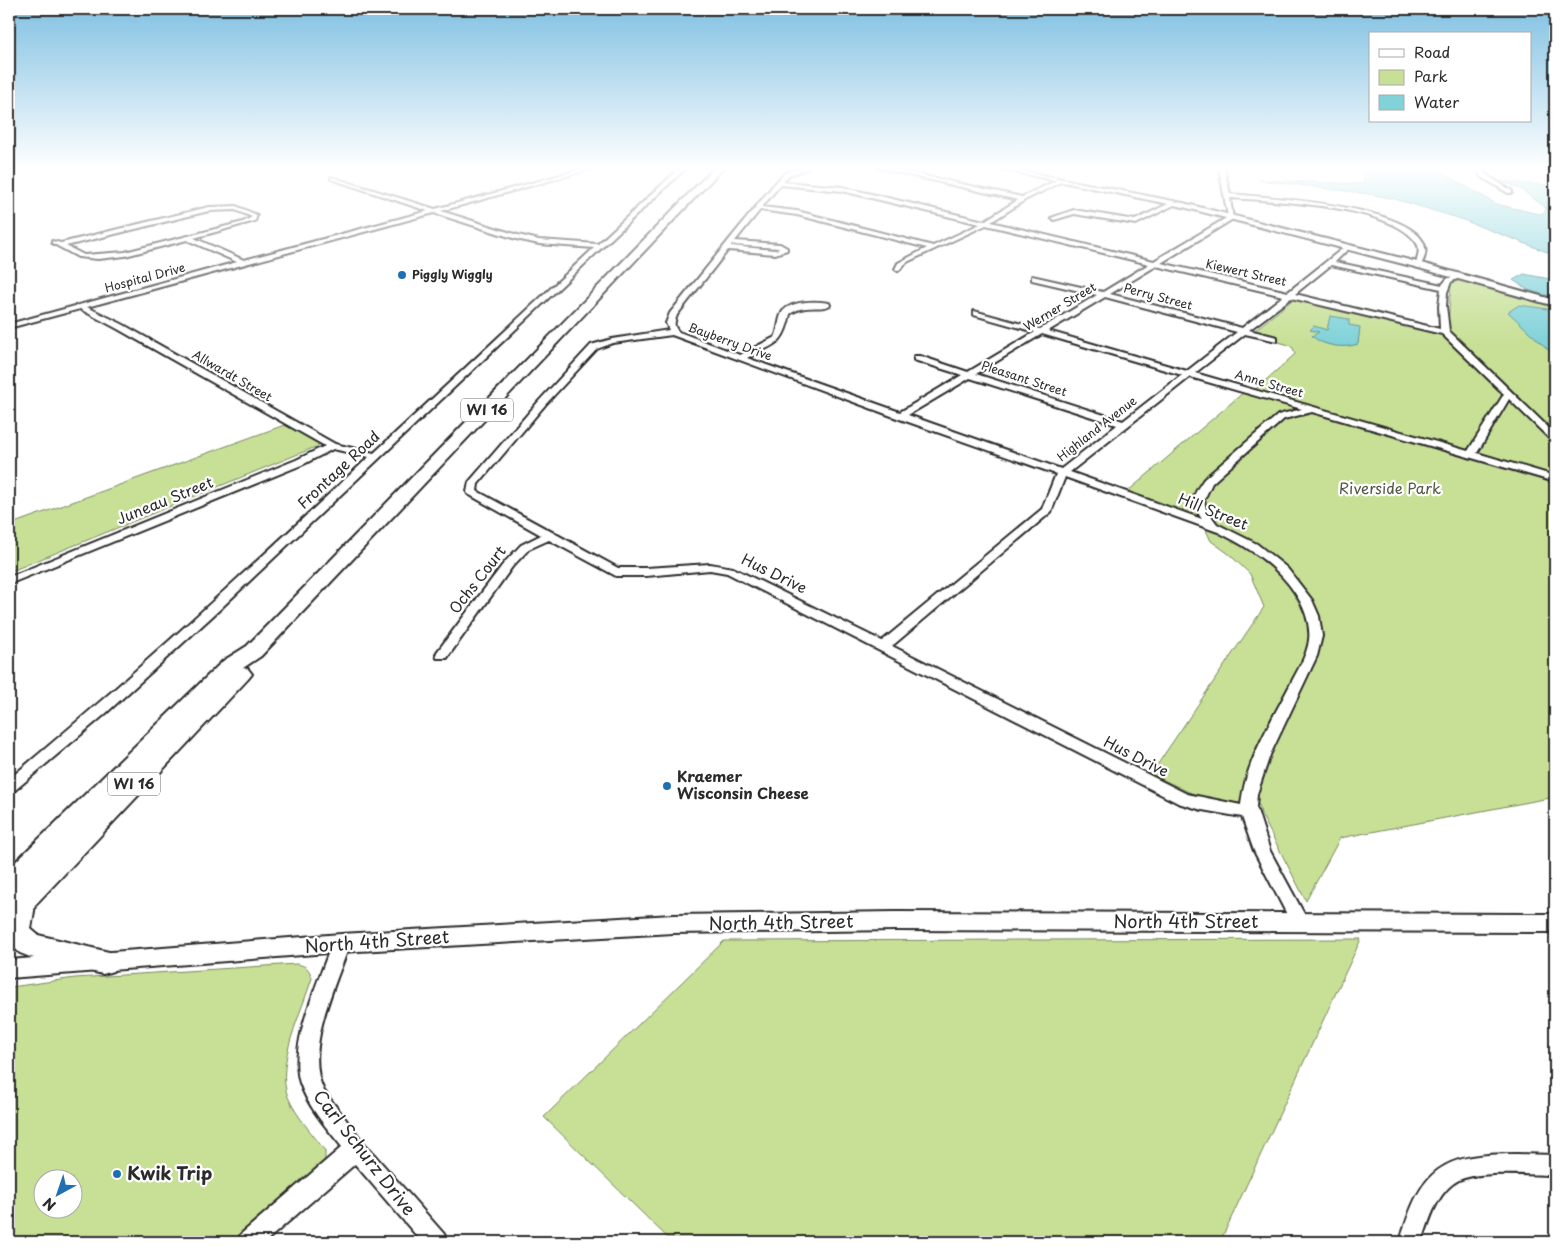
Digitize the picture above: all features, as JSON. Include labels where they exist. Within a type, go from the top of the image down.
[{"type":"highway","name":"WI 16","points":[[13,899],[246,670],[254,651],[663,226]]},
{"type":"highway","points":[[13,899],[17,933],[30,945],[103,962]]},
{"type":"street","points":[[131,226],[57,243],[80,256],[98,258],[125,254],[232,226]]},
{"type":"street","name":"Hospital Drive","points":[[9,326],[375,226]]},
{"type":"street","points":[[486,226],[527,240],[598,246]]},
{"type":"street","name":"Frontage Road","points":[[9,787],[106,705],[214,608],[619,226]]},
{"type":"street","name":"Bayberry Drive","points":[[745,226],[670,319],[670,325],[674,332],[816,385]]},
{"type":"street","points":[[848,226],[933,248]]},
{"type":"street","points":[[898,269],[900,264],[905,261],[981,226]]},
{"type":"street","name":"Kiewert Street","points":[[996,226],[1445,332]]},
{"type":"street","name":"Werner Street","points":[[900,416],[1217,226]]},
{"type":"street","points":[[1265,226],[1418,265],[1555,303]]},
{"type":"street","points":[[1400,226],[1412,234],[1420,243],[1422,259],[1418,265]]},
{"type":"street","points":[[188,238],[243,262]]},
{"type":"street","points":[[730,245],[780,246],[785,249],[775,252],[730,245]]},
{"type":"street","name":"Highland Avenue","points":[[884,647],[1046,510],[1061,474],[1330,263],[1347,247]]},
{"type":"street","points":[[1330,263],[1445,288]]},
{"type":"street","points":[[1459,276],[1448,282],[1445,288],[1441,312],[1445,332],[1506,397],[1515,402],[1555,439]]},
{"type":"street","name":"Perry Street","points":[[1036,278],[1274,339]]},
{"type":"street","points":[[740,358],[778,339],[782,332],[786,313],[791,309],[810,303],[826,305]]},
{"type":"street","name":"Allwardt Street","points":[[81,307],[119,326],[332,446],[375,456]]},
{"type":"street","name":"Anne Street","points":[[977,313],[1555,479]]},
{"type":"street","name":"Hus Drive","points":[[674,332],[612,341],[594,347],[542,403],[471,487],[472,492],[478,498],[616,572],[646,572],[710,567],[729,570],[1182,798],[1202,804],[1249,812]]},
{"type":"street","name":"Pleasant Street","points":[[917,358],[1123,424]]},
{"type":"street","name":"Hill Street","points":[[816,385],[1213,527],[1251,545],[1287,575],[1306,602],[1316,632],[1311,656],[1255,776],[1250,792],[1249,812],[1252,824],[1268,860],[1300,922]]},
{"type":"street","points":[[1471,455],[1506,397]]},
{"type":"street","points":[[1213,527],[1198,501],[1198,495],[1208,482],[1281,417],[1312,410]]},
{"type":"street","name":"Juneau Street","points":[[9,581],[266,476],[332,446]]},
{"type":"street","name":"Ochs Court","points":[[442,655],[508,565],[525,547],[549,536]]},
{"type":"street","name":"North 4th Street","points":[[9,970],[341,944],[673,924],[895,921],[1555,923]]},
{"type":"street","name":"Carl Schurz Drive","points":[[341,944],[309,1035],[307,1072],[316,1098],[356,1149],[436,1242]]},
{"type":"street","points":[[249,1242],[356,1149]]},
{"type":"street","points":[[1411,1242],[1429,1197],[1452,1172],[1473,1166],[1555,1165]]},
{"type":"green space","name":"Riverside Park","points":[[1461,280],[1478,282],[1555,304],[1555,797],[1340,838],[1306,901],[1261,814],[1259,805],[1210,800],[1151,774],[1264,607],[1250,574],[1229,554],[1211,541],[1204,526],[1184,512],[1127,492],[1244,392],[1257,388],[1295,354],[1293,348],[1289,345],[1250,334],[1296,297],[1434,329],[1450,329],[1448,325],[1451,285]]},
{"type":"green space","points":[[290,423],[320,441],[318,446],[9,572],[9,525]]},
{"type":"green space","points":[[1361,939],[1220,1242],[672,1242],[544,1117],[724,941]]},
{"type":"green space","points":[[297,964],[307,968],[312,978],[291,1038],[285,1069],[285,1084],[288,1097],[295,1111],[325,1151],[325,1160],[318,1170],[235,1242],[9,1242],[9,989],[11,987],[75,978]]},
{"type":"water","points":[[1480,226],[1555,226],[1555,255]]},
{"type":"water","points":[[1524,274],[1555,280],[1555,298],[1528,290],[1513,280]]},
{"type":"water","points":[[1519,305],[1555,310],[1555,356],[1508,312]]},
{"type":"water","points":[[1330,316],[1349,319],[1349,325],[1360,327],[1358,344],[1334,346],[1312,336],[1319,332],[1310,330],[1314,326],[1327,330]]},
{"type":"place","name":"Piggly Wiggly","points":[[402,275]]},
{"type":"place","name":"Kraemer Wisconsin Cheese","points":[[667,786]]},
{"type":"place","name":"Kwik Trip","points":[[117,1174]]}]
